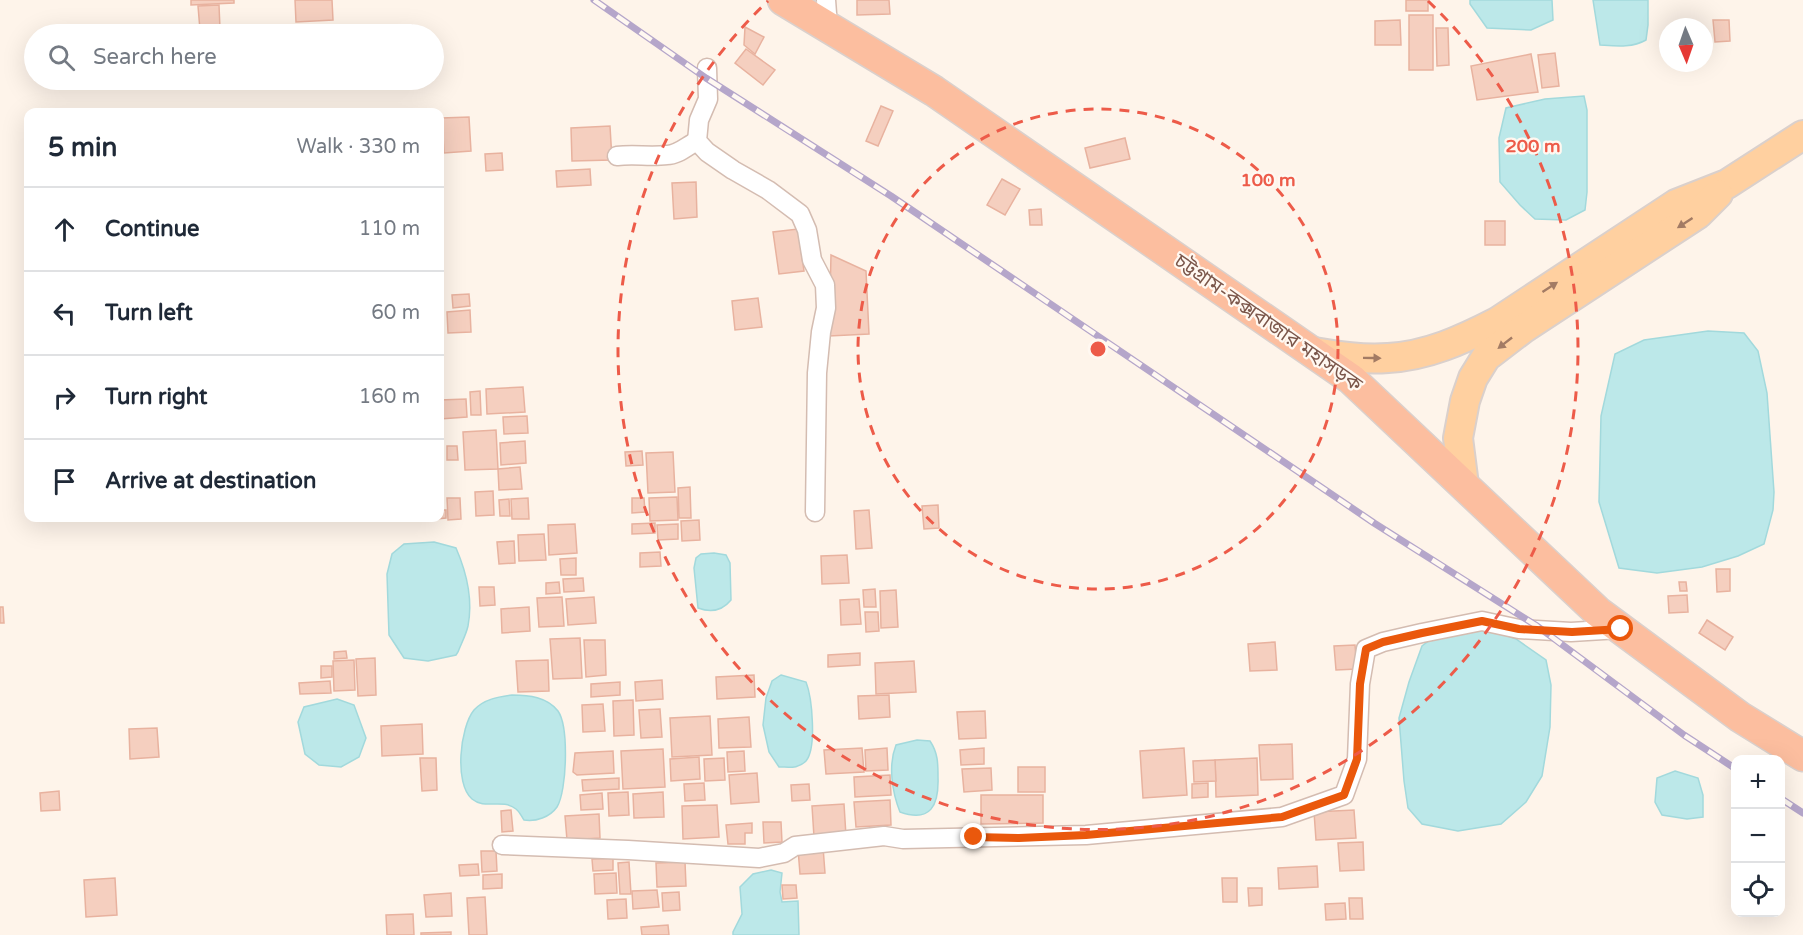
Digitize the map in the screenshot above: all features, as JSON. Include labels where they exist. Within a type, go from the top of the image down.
[{"type":"highway","name":"চট্টগ্রাম-কক্সবাজার মহাসড়ক","points":[[783,0],[827,14],[934,91],[1351,379],[1598,612],[1740,717],[1803,756]]},
{"type":"main road","points":[[1314,352],[1351,358],[1388,358],[1424,353],[1449,345],[1497,322],[1676,204],[1727,184],[1803,135]]},
{"type":"main road","points":[[1464,485],[1458,438],[1465,401],[1473,378],[1486,357],[1524,328],[1698,214],[1727,184]]},
{"type":"street","points":[[707,68],[708,99],[699,120],[697,141],[707,152],[768,190],[800,214],[807,230],[812,260],[825,285],[826,308],[817,373],[815,512]]},
{"type":"street","points":[[617,156],[631,154],[667,156],[680,152],[697,141]]},
{"type":"street","points":[[502,845],[759,858],[784,852],[795,846],[884,836],[903,839],[1086,835],[1282,817],[1344,795],[1357,759],[1360,684],[1366,649],[1383,642],[1482,621],[1519,629],[1572,632],[1621,629]]},
{"type":"water","points":[[1470,0],[1552,0],[1553,20],[1531,30],[1487,28],[1470,4]]},
{"type":"water","points":[[1593,0],[1648,0],[1646,40],[1630,45],[1600,45]]},
{"type":"water","points":[[1584,96],[1587,110],[1585,210],[1566,220],[1535,219],[1500,182],[1499,138],[1506,108],[1545,99]]},
{"type":"water","points":[[1708,331],[1744,333],[1758,351],[1767,393],[1774,492],[1773,510],[1764,544],[1738,556],[1702,567],[1657,573],[1619,568],[1599,502],[1601,416],[1615,354],[1644,340]]},
{"type":"water","points":[[434,542],[456,548],[468,586],[470,606],[468,626],[456,655],[428,661],[404,658],[389,635],[387,574],[392,554],[404,544]]},
{"type":"water","points":[[701,554],[726,555],[730,563],[731,600],[720,609],[707,610],[698,608],[694,568],[696,558]]},
{"type":"water","points":[[1477,625],[1516,639],[1546,660],[1551,685],[1550,727],[1542,776],[1526,802],[1501,824],[1458,831],[1422,824],[1408,808],[1399,718],[1422,646],[1442,631]]},
{"type":"water","points":[[781,675],[806,682],[810,699],[812,734],[809,754],[803,764],[794,767],[779,767],[769,752],[763,725],[766,698],[772,681]]},
{"type":"water","points":[[512,695],[531,696],[543,700],[554,706],[562,719],[565,744],[563,788],[554,811],[538,819],[524,820],[517,810],[505,804],[477,802],[466,792],[463,781],[462,742],[469,718],[482,703]]},
{"type":"water","points":[[337,699],[354,705],[366,738],[359,757],[341,767],[319,765],[305,754],[298,722],[304,707]]},
{"type":"water","points":[[917,740],[930,741],[933,745],[938,767],[938,787],[935,803],[931,809],[926,813],[911,815],[900,812],[893,787],[892,761],[896,745]]},
{"type":"water","points":[[1675,771],[1698,778],[1703,795],[1703,817],[1687,819],[1662,815],[1655,802],[1657,778]]},
{"type":"water","points":[[771,870],[782,873],[780,892],[782,902],[798,901],[799,935],[733,935],[742,914],[740,887],[753,874]]},
{"type":"building","points":[[191,0],[234,0],[234,3],[191,5]]},
{"type":"building","points":[[295,0],[332,0],[333,20],[296,22]]},
{"type":"building","points":[[857,0],[889,0],[890,14],[857,15]]},
{"type":"building","points":[[1406,0],[1428,0],[1428,11],[1406,11]]},
{"type":"building","points":[[219,5],[220,24],[200,24],[198,6]]},
{"type":"building","points":[[1409,15],[1433,15],[1433,70],[1409,70]]},
{"type":"building","points":[[1400,20],[1401,45],[1375,45],[1375,21]]},
{"type":"building","points":[[1713,20],[1729,20],[1730,41],[1715,42]]},
{"type":"building","points":[[745,27],[764,37],[755,54],[744,45]]},
{"type":"building","points":[[1436,28],[1448,28],[1449,65],[1437,66]]},
{"type":"building","points":[[746,49],[775,70],[763,85],[735,63]]},
{"type":"building","points":[[1555,53],[1559,86],[1542,88],[1538,55]]},
{"type":"building","points":[[1531,54],[1538,92],[1477,100],[1471,66]]},
{"type":"building","points":[[881,106],[893,111],[878,146],[866,141]]},
{"type":"building","points":[[469,117],[471,151],[444,153],[444,118]]},
{"type":"building","points":[[610,126],[612,160],[572,161],[571,128]]},
{"type":"building","points":[[1125,138],[1130,159],[1090,168],[1085,148]]},
{"type":"building","points":[[502,153],[503,170],[486,171],[485,154]]},
{"type":"building","points":[[590,169],[591,185],[557,187],[556,171]]},
{"type":"building","points":[[1002,179],[1020,189],[1005,215],[987,205]]},
{"type":"building","points":[[696,182],[697,217],[674,219],[672,183]]},
{"type":"building","points":[[1041,209],[1042,225],[1030,225],[1029,210]]},
{"type":"building","points":[[1485,221],[1505,221],[1505,245],[1485,245]]},
{"type":"building","points":[[798,229],[804,271],[779,274],[773,232]]},
{"type":"building","points":[[831,255],[866,271],[869,334],[829,336]]},
{"type":"building","points":[[469,294],[470,306],[453,308],[452,295]]},
{"type":"building","points":[[758,298],[762,327],[735,330],[732,301]]},
{"type":"building","points":[[470,310],[471,332],[448,333],[447,312]]},
{"type":"building","points":[[523,387],[525,412],[487,414],[486,389]]},
{"type":"building","points":[[480,391],[481,415],[471,415],[470,392]]},
{"type":"building","points":[[466,399],[467,417],[444,419],[444,400]]},
{"type":"building","points":[[527,416],[528,433],[504,434],[503,417]]},
{"type":"building","points":[[496,430],[498,469],[465,470],[463,432]]},
{"type":"building","points":[[525,441],[526,463],[501,465],[500,443]]},
{"type":"building","points":[[447,446],[457,446],[458,460],[447,460]]},
{"type":"building","points":[[642,451],[643,465],[626,466],[625,452]]},
{"type":"building","points":[[673,452],[675,492],[648,493],[646,453]]},
{"type":"building","points":[[520,467],[522,489],[499,490],[498,469]]},
{"type":"building","points":[[690,487],[691,518],[679,518],[678,488]]},
{"type":"building","points":[[493,491],[494,515],[476,516],[475,492]]},
{"type":"building","points":[[677,497],[678,520],[650,521],[649,498]]},
{"type":"building","points":[[447,498],[460,498],[461,519],[448,520]]},
{"type":"building","points":[[528,498],[529,519],[512,519],[511,499]]},
{"type":"building","points":[[632,498],[644,498],[645,512],[632,513]]},
{"type":"building","points":[[509,499],[510,516],[500,516],[499,500]]},
{"type":"building","points":[[938,505],[939,528],[924,529],[922,506]]},
{"type":"building","points":[[869,510],[872,548],[856,549],[854,511]]},
{"type":"building","points":[[699,520],[700,540],[682,541],[681,521]]},
{"type":"building","points":[[655,523],[655,533],[632,534],[632,524]]},
{"type":"building","points":[[575,524],[577,553],[549,555],[548,525]]},
{"type":"building","points":[[678,524],[678,539],[658,540],[657,525]]},
{"type":"building","points":[[544,534],[546,560],[519,561],[518,535]]},
{"type":"building","points":[[514,541],[515,563],[499,564],[497,542]]},
{"type":"building","points":[[660,552],[661,566],[640,567],[640,553]]},
{"type":"building","points":[[847,555],[849,583],[822,584],[821,556]]},
{"type":"building","points":[[576,558],[576,575],[561,575],[560,559]]},
{"type":"building","points":[[1716,569],[1730,569],[1730,591],[1717,592]]},
{"type":"building","points":[[583,578],[584,591],[564,592],[563,579]]},
{"type":"building","points":[[559,582],[560,593],[546,594],[546,583]]},
{"type":"building","points":[[1679,582],[1686,582],[1687,591],[1680,591]]},
{"type":"building","points":[[479,587],[494,587],[495,605],[480,606]]},
{"type":"building","points":[[875,589],[876,607],[864,607],[863,590]]},
{"type":"building","points":[[896,590],[898,627],[881,628],[880,591]]},
{"type":"building","points":[[1687,595],[1688,612],[1669,613],[1668,596]]},
{"type":"building","points":[[562,597],[564,626],[539,627],[537,598]]},
{"type":"building","points":[[594,597],[596,623],[568,625],[566,599]]},
{"type":"building","points":[[859,599],[861,624],[841,625],[840,600]]},
{"type":"building","points":[[0,607],[3,607],[4,623],[0,623]]},
{"type":"building","points":[[529,607],[530,631],[502,633],[501,609]]},
{"type":"building","points":[[865,612],[878,612],[879,631],[866,632]]},
{"type":"building","points":[[1707,620],[1733,637],[1725,650],[1699,633]]},
{"type":"building","points":[[580,638],[582,678],[553,679],[550,639]]},
{"type":"building","points":[[584,640],[605,640],[606,675],[586,677]]},
{"type":"building","points":[[1275,642],[1277,670],[1250,671],[1248,644]]},
{"type":"building","points":[[1355,645],[1357,669],[1336,670],[1334,646]]},
{"type":"building","points":[[346,651],[347,658],[334,659],[334,652]]},
{"type":"building","points":[[860,653],[860,665],[828,667],[828,655]]},
{"type":"building","points":[[375,658],[376,695],[358,696],[356,659]]},
{"type":"building","points":[[354,660],[355,690],[334,691],[333,661]]},
{"type":"building","points":[[548,660],[549,691],[518,692],[516,661]]},
{"type":"building","points":[[914,661],[916,692],[876,694],[875,663]]},
{"type":"building","points":[[321,666],[332,666],[332,677],[321,678]]},
{"type":"building","points":[[754,675],[755,697],[717,699],[716,677]]},
{"type":"building","points":[[662,680],[663,699],[636,701],[635,682]]},
{"type":"building","points":[[330,681],[331,693],[300,694],[299,683]]},
{"type":"building","points":[[620,682],[620,695],[591,697],[591,684]]},
{"type":"building","points":[[889,695],[890,717],[859,719],[858,696]]},
{"type":"building","points":[[633,700],[634,735],[614,736],[613,701]]},
{"type":"building","points":[[603,704],[605,731],[583,732],[582,705]]},
{"type":"building","points":[[660,709],[662,737],[641,738],[639,710]]},
{"type":"building","points":[[985,711],[986,738],[959,739],[957,712]]},
{"type":"building","points":[[710,716],[712,755],[672,757],[670,718]]},
{"type":"building","points":[[749,717],[751,747],[719,748],[718,719]]},
{"type":"building","points":[[422,724],[423,754],[382,756],[381,726]]},
{"type":"building","points":[[157,728],[159,757],[130,759],[129,729]]},
{"type":"building","points":[[1292,744],[1293,779],[1261,780],[1259,745]]},
{"type":"building","points":[[862,748],[864,772],[826,774],[824,750]]},
{"type":"building","points":[[887,748],[888,770],[866,771],[865,750]]},
{"type":"building","points":[[984,748],[984,764],[961,765],[960,750]]},
{"type":"building","points":[[1184,748],[1187,795],[1143,798],[1140,751]]},
{"type":"building","points":[[663,749],[665,787],[623,789],[621,751]]},
{"type":"building","points":[[613,751],[614,773],[577,775],[573,772],[575,753]]},
{"type":"building","points":[[744,751],[745,771],[728,772],[727,752]]},
{"type":"building","points":[[699,757],[700,779],[671,781],[670,759]]},
{"type":"building","points":[[420,758],[436,758],[437,790],[422,791]]},
{"type":"building","points":[[724,758],[725,780],[705,781],[704,759]]},
{"type":"building","points":[[1257,758],[1258,795],[1216,797],[1215,760]]},
{"type":"building","points":[[1215,760],[1216,781],[1194,782],[1193,761]]},
{"type":"building","points":[[1018,767],[1045,767],[1045,792],[1018,792]]},
{"type":"building","points":[[991,768],[992,790],[964,792],[962,769]]},
{"type":"building","points":[[757,773],[759,802],[731,804],[729,775]]},
{"type":"building","points":[[890,775],[891,795],[855,797],[854,777]]},
{"type":"building","points":[[619,778],[619,789],[583,791],[582,780]]},
{"type":"building","points":[[704,783],[705,800],[685,801],[684,784]]},
{"type":"building","points":[[1208,783],[1208,797],[1192,798],[1192,784]]},
{"type":"building","points":[[809,784],[810,800],[792,801],[791,785]]},
{"type":"building","points":[[59,791],[60,810],[41,811],[40,793]]},
{"type":"building","points":[[628,792],[629,815],[609,816],[608,793]]},
{"type":"building","points":[[663,792],[664,817],[634,818],[633,794]]},
{"type":"building","points":[[602,793],[603,809],[581,810],[580,795]]},
{"type":"building","points":[[981,795],[1043,795],[1043,823],[981,824]]},
{"type":"building","points":[[890,800],[891,825],[856,827],[854,802]]},
{"type":"building","points":[[844,804],[846,836],[814,837],[812,806]]},
{"type":"building","points":[[717,805],[719,837],[683,839],[682,806]]},
{"type":"building","points":[[511,810],[513,831],[502,832],[501,811]]},
{"type":"building","points":[[1354,810],[1356,838],[1316,840],[1314,812]]},
{"type":"building","points":[[599,814],[600,838],[567,840],[565,816]]},
{"type":"building","points":[[763,822],[781,822],[782,842],[764,843]]},
{"type":"building","points":[[752,823],[752,833],[745,833],[745,844],[728,844],[726,825]]},
{"type":"building","points":[[1363,842],[1364,870],[1340,871],[1338,843]]},
{"type":"building","points":[[823,847],[825,873],[800,874],[798,849]]},
{"type":"building","points":[[481,851],[496,851],[497,871],[482,872]]},
{"type":"building","points":[[613,858],[613,870],[593,871],[592,859]]},
{"type":"building","points":[[629,862],[631,894],[620,894],[618,863]]},
{"type":"building","points":[[685,862],[686,886],[657,887],[656,863]]},
{"type":"building","points":[[478,864],[479,875],[460,876],[459,865]]},
{"type":"building","points":[[1317,866],[1318,887],[1279,889],[1278,868]]},
{"type":"building","points":[[616,873],[617,893],[595,894],[594,874]]},
{"type":"building","points":[[502,874],[502,888],[483,889],[483,875]]},
{"type":"building","points":[[115,878],[117,915],[86,917],[84,880]]},
{"type":"building","points":[[1222,878],[1237,878],[1237,902],[1223,902]]},
{"type":"building","points":[[782,885],[796,885],[797,898],[783,899]]},
{"type":"building","points":[[1248,888],[1262,888],[1262,905],[1249,906]]},
{"type":"building","points":[[657,890],[659,907],[633,909],[632,891]]},
{"type":"building","points":[[679,892],[680,910],[663,911],[662,893]]},
{"type":"building","points":[[451,893],[452,916],[426,917],[424,895]]},
{"type":"building","points":[[485,897],[487,935],[469,935],[467,898]]},
{"type":"building","points":[[1349,898],[1362,898],[1363,919],[1350,919]]},
{"type":"building","points":[[626,899],[627,918],[608,919],[607,900]]},
{"type":"building","points":[[1345,903],[1346,919],[1326,920],[1325,904]]},
{"type":"building","points":[[413,914],[414,935],[387,935],[386,915]]},
{"type":"building","points":[[668,925],[669,935],[642,935],[641,927]]},
{"type":"building","points":[[451,932],[451,935],[421,935],[421,933]]},
{"type":"railway","points":[[594,0],[706,78],[891,196],[1374,523],[1537,626],[1684,735],[1731,766]]},
{"type":"railway","points":[[1785,801],[1803,813]]},
{"type":"route","points":[[974,837],[1019,838],[1086,835],[1282,817],[1344,795],[1357,759],[1360,684],[1366,649],[1383,642],[1482,621],[1519,629],[1572,632],[1621,629]]}]
